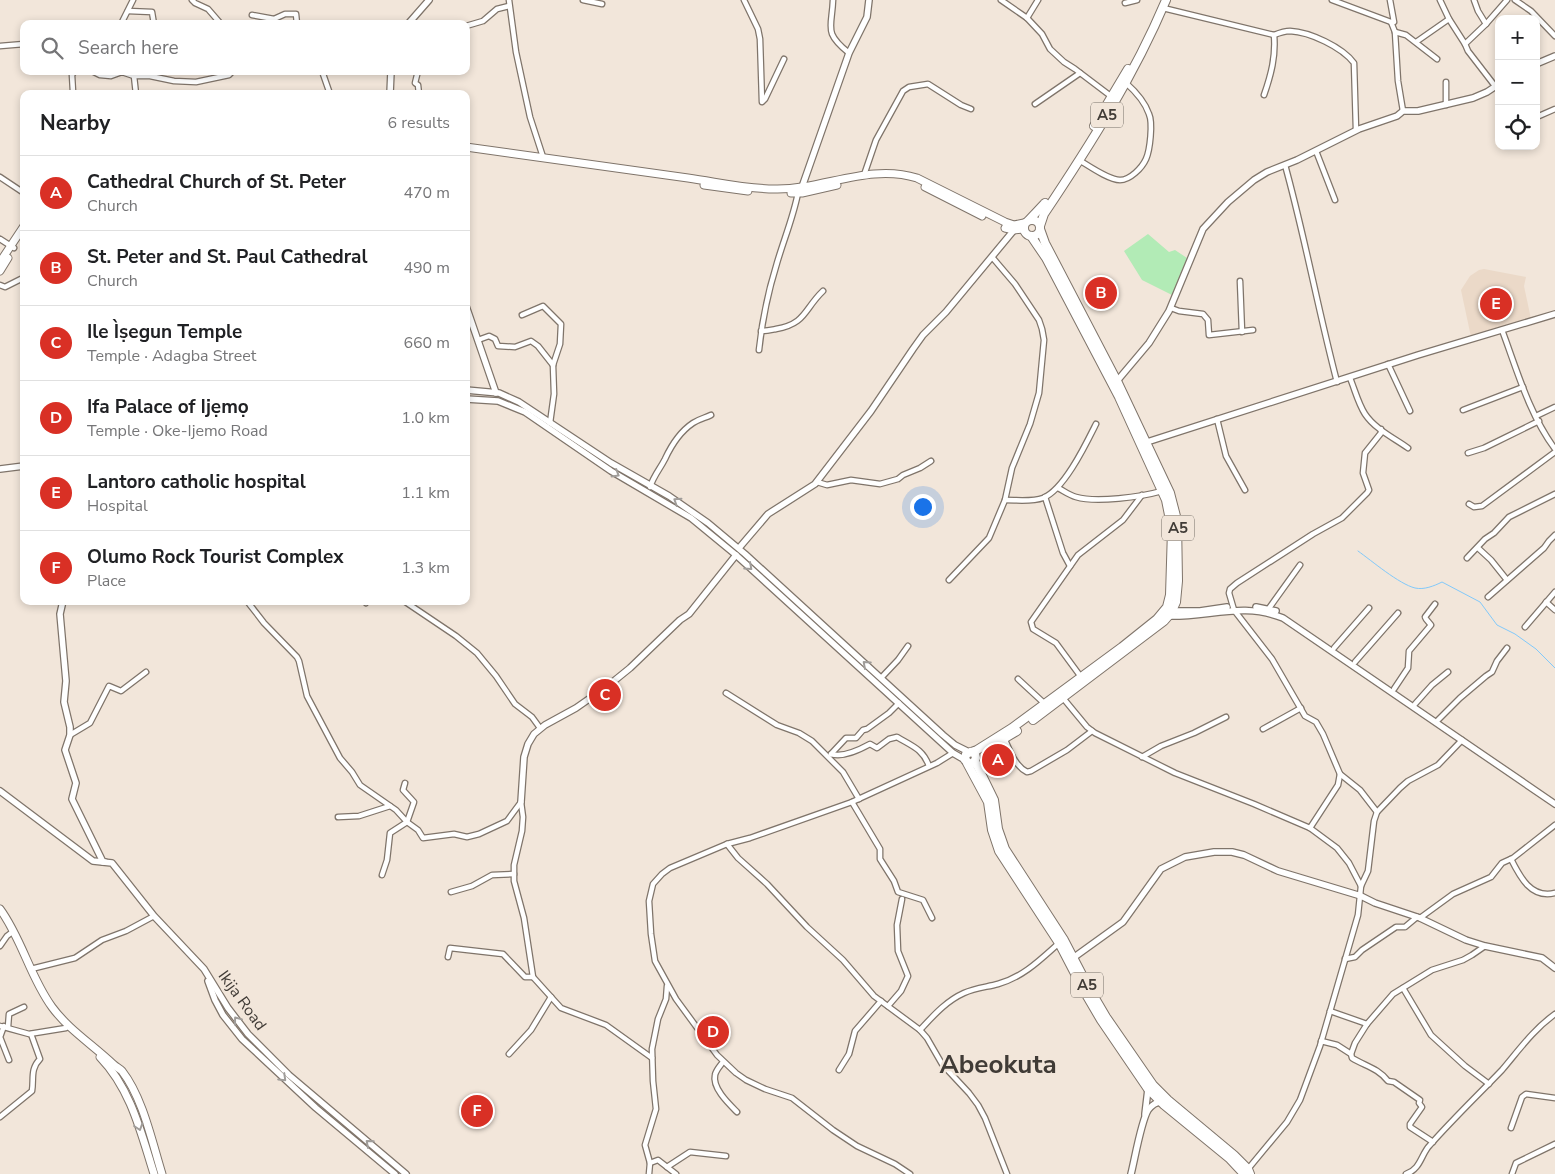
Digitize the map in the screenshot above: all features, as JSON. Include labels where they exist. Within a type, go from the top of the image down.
[{"type":"highway","name":"A5","points":[[971,758],[975,751],[1006,732],[1081,677],[1151,633],[1171,614],[1176,602],[1178,581],[1177,520],[1170,493],[1118,381],[1045,243],[1040,228],[1044,214],[1126,83],[1145,48],[1164,3]]},
{"type":"highway","name":"A5","points":[[1026,224],[1043,206],[1112,97],[1164,3]]},
{"type":"highway","points":[[1037,221],[1040,228],[1036,234],[1031,236],[1026,233],[1026,224],[1037,221]]},
{"type":"highway","name":"A5","points":[[971,758],[1005,740],[1063,698],[1157,619],[1167,607],[1169,601],[1172,530],[1162,491],[1119,397],[1046,258],[1031,236]]},
{"type":"highway","name":"A5","points":[[971,758],[988,802],[992,830],[999,851],[1059,943],[1084,991],[1148,1089],[1161,1102],[1248,1172]]},
{"type":"highway","name":"A5","points":[[971,758],[994,800],[998,829],[1005,849],[1054,924],[1102,1010],[1153,1085],[1175,1106],[1234,1155],[1248,1172]]},
{"type":"main road","points":[[470,149],[543,157],[774,190],[800,190],[864,175],[890,172],[917,178],[1005,222],[1014,225],[1026,224]]},
{"type":"main road","points":[[470,150],[722,188],[774,194],[864,180],[890,177],[903,178],[915,182],[1003,227],[1014,230],[1026,224]]},
{"type":"main road","points":[[0,271],[20,233]]},
{"type":"main road","points":[[0,262],[20,239]]},
{"type":"main road","points":[[0,909],[14,931],[42,991],[58,1015],[121,1070],[132,1088],[142,1111],[162,1174]]},
{"type":"main road","points":[[0,914],[50,1010],[66,1028],[104,1061],[126,1092],[154,1174]]},
{"type":"street","points":[[123,20],[132,0]]},
{"type":"street","points":[[192,0],[208,10],[217,20]]},
{"type":"street","points":[[412,20],[429,0]]},
{"type":"street","points":[[587,0],[602,4]]},
{"type":"street","points":[[744,0],[758,29],[760,39],[762,102],[766,99],[784,60]]},
{"type":"street","points":[[833,0],[830,28],[837,43],[849,53]]},
{"type":"street","points":[[758,350],[762,321],[777,263],[800,190],[849,53],[867,17],[868,0]]},
{"type":"street","points":[[1001,0],[1027,18],[1042,34],[1057,56],[1112,97]]},
{"type":"street","points":[[1027,18],[1038,0]]},
{"type":"street","points":[[1125,4],[1137,0]]},
{"type":"street","points":[[1332,0],[1391,22],[1395,32],[1398,81],[1403,111]]},
{"type":"street","points":[[1390,0],[1394,22],[1391,22]]},
{"type":"street","points":[[1440,0],[1468,50],[1495,83]]},
{"type":"street","points":[[1474,0],[1486,24]]},
{"type":"street","points":[[1465,44],[1507,0]]},
{"type":"street","points":[[1515,0],[1531,11],[1555,36]]},
{"type":"street","points":[[470,25],[483,21],[497,9],[509,3],[530,117],[543,157]]},
{"type":"street","points":[[1164,3],[1274,34],[1290,31],[1316,38],[1349,56],[1354,63],[1356,130]]},
{"type":"street","points":[[128,11],[152,12],[153,20]]},
{"type":"street","points":[[252,14],[270,19],[285,14],[296,14],[297,20]]},
{"type":"street","points":[[1416,42],[1449,19]]},
{"type":"street","points":[[1395,32],[1406,35],[1437,59]]},
{"type":"street","points":[[1264,95],[1276,50],[1274,34]]},
{"type":"street","points":[[0,46],[20,44]]},
{"type":"street","points":[[1540,62],[1555,56]]},
{"type":"street","points":[[1035,104],[1080,73]]},
{"type":"street","points":[[72,75],[72,90]]},
{"type":"street","points":[[131,75],[142,75]]},
{"type":"street","points":[[153,75],[174,81],[196,82],[230,75]]},
{"type":"street","points":[[323,75],[329,90]]},
{"type":"street","points":[[390,90],[392,75]]},
{"type":"street","points":[[417,75],[415,83],[418,85],[419,90]]},
{"type":"street","points":[[134,76],[136,90]]},
{"type":"street","points":[[1446,82],[1446,105]]},
{"type":"street","points":[[1078,160],[1115,180],[1123,180],[1134,175],[1146,161],[1151,124],[1150,114],[1139,97],[1126,83]]},
{"type":"street","points":[[864,175],[876,140],[903,91],[909,87],[928,84],[961,105],[971,109]]},
{"type":"street","points":[[1118,381],[1149,343],[1171,308],[1203,229],[1228,202],[1254,180],[1356,130],[1397,116],[1403,111],[1418,111],[1446,105],[1480,95],[1495,86]]},
{"type":"street","points":[[1540,116],[1555,109]]},
{"type":"street","points":[[1316,151],[1335,200]]},
{"type":"street","points":[[1285,165],[1299,214],[1323,327],[1337,382]]},
{"type":"street","points":[[0,177],[20,190]]},
{"type":"street","points":[[739,548],[768,514],[797,497],[817,482],[871,411],[923,335],[946,312],[1014,230]]},
{"type":"street","points":[[0,239],[12,247]]},
{"type":"street","points":[[950,580],[989,538],[1005,500],[1012,468],[1036,408],[1040,384],[1044,340],[1039,320],[1015,284],[992,257]]},
{"type":"street","points":[[0,285],[5,286],[20,279]]},
{"type":"street","points":[[1240,281],[1242,332]]},
{"type":"street","points":[[761,331],[785,328],[794,324],[804,317],[816,298],[823,291]]},
{"type":"street","points":[[522,315],[543,306],[561,324],[560,344],[553,365],[554,394],[550,423]]},
{"type":"street","points":[[1171,308],[1203,314],[1208,320],[1209,335],[1253,330]]},
{"type":"street","points":[[1147,442],[1350,378],[1388,364],[1555,314]]},
{"type":"street","points":[[470,317],[496,393]]},
{"type":"street","points":[[1469,504],[1482,506],[1555,450],[1536,416],[1523,387],[1502,330]]},
{"type":"street","points":[[478,340],[489,336],[495,339],[498,346],[515,347],[531,341],[538,346],[553,365]]},
{"type":"street","points":[[1388,364],[1410,411]]},
{"type":"street","points":[[1350,378],[1364,412],[1381,430],[1408,448]]},
{"type":"street","points":[[1463,410],[1523,387]]},
{"type":"street","points":[[470,390],[496,393],[519,402],[611,463],[708,522],[739,548],[954,745],[971,758]]},
{"type":"street","points":[[470,399],[498,401],[525,412],[611,471],[691,518],[736,555],[953,753],[971,758]]},
{"type":"street","points":[[1536,416],[1555,407]]},
{"type":"street","points":[[648,493],[656,472],[675,441],[691,424],[711,415]]},
{"type":"street","points":[[1217,419],[1226,456],[1245,490]]},
{"type":"street","points":[[1468,453],[1484,448],[1539,421]]},
{"type":"street","points":[[1005,500],[1022,501],[1045,497],[1058,488],[1082,453],[1096,424]]},
{"type":"street","points":[[1378,812],[1360,790],[1340,774],[1316,722],[1305,716],[1272,659],[1233,608],[1228,595],[1233,586],[1313,534],[1342,518],[1366,494],[1368,490],[1363,472],[1365,453],[1381,433],[1381,430]]},
{"type":"street","points":[[817,482],[827,485],[851,480],[880,484],[898,479],[931,460]]},
{"type":"street","points":[[0,469],[20,466]]},
{"type":"street","points":[[1058,488],[1074,497],[1105,499],[1162,491]]},
{"type":"street","points":[[1467,558],[1478,548],[1484,539],[1494,533],[1509,517],[1555,494]]},
{"type":"street","points":[[1081,677],[1056,643],[1038,633],[1031,625],[1031,622],[1070,566],[1086,548],[1123,520],[1142,495]]},
{"type":"street","points":[[1045,497],[1063,553],[1070,566]]},
{"type":"street","points":[[1488,597],[1555,536]]},
{"type":"street","points":[[1478,548],[1491,560],[1507,580]]},
{"type":"street","points":[[652,1058],[611,1028],[561,1008],[533,977],[524,918],[514,881],[514,865],[522,832],[521,802],[524,757],[530,739],[540,728],[576,708],[630,668],[680,620],[689,614],[736,555]]},
{"type":"street","points":[[1268,610],[1300,565]]},
{"type":"street","points":[[1525,627],[1555,592]]},
{"type":"street","points":[[1546,602],[1555,610]]},
{"type":"street","points":[[1394,689],[1408,668],[1409,651],[1431,625],[1425,617],[1435,604]]},
{"type":"street","points":[[62,605],[60,614],[61,636],[66,680],[64,702],[70,727],[70,735],[65,750],[76,783],[72,799],[102,862],[112,863]]},
{"type":"street","points":[[250,605],[264,623],[297,656],[300,661],[308,696],[340,758],[360,785],[390,806],[418,830],[424,839],[454,834],[467,837],[495,827],[507,820],[521,802]]},
{"type":"street","points":[[410,605],[456,636],[477,653],[515,704],[532,717],[540,728]]},
{"type":"street","points":[[1171,614],[1198,615],[1246,606],[1268,610],[1290,618],[1555,803]]},
{"type":"street","points":[[1334,648],[1369,608]]},
{"type":"street","points":[[1268,610],[1297,626],[1555,803]]},
{"type":"street","points":[[1355,662],[1398,613]]},
{"type":"street","points":[[881,678],[908,646]]},
{"type":"street","points":[[1438,720],[1460,698],[1492,672],[1497,661],[1507,648]]},
{"type":"street","points":[[70,735],[90,723],[109,686],[121,692],[146,672]]},
{"type":"street","points":[[1415,704],[1432,685],[1448,672]]},
{"type":"street","points":[[1018,680],[1045,704]]},
{"type":"street","points":[[726,693],[777,725],[812,741],[830,755],[859,799]]},
{"type":"street","points":[[1063,698],[1092,731],[1174,773],[1310,828],[1337,848],[1349,863],[1361,886]]},
{"type":"street","points":[[830,755],[846,738],[856,738],[863,730],[867,730],[899,703]]},
{"type":"street","points":[[1263,729],[1301,708]]},
{"type":"street","points":[[1142,757],[1161,746],[1194,733],[1226,717]]},
{"type":"street","points":[[1005,740],[1015,760],[1027,772],[1067,750],[1092,731]]},
{"type":"street","points":[[830,755],[854,753],[870,744],[878,748],[889,739],[897,737],[926,756],[929,766]]},
{"type":"street","points":[[1248,1172],[1287,1122],[1298,1104],[1321,1041],[1358,915],[1361,886],[1368,871],[1374,821],[1378,812],[1408,781],[1438,765],[1462,740]]},
{"type":"street","points":[[910,1174],[896,1164],[857,1146],[792,1098],[758,1086],[736,1074],[723,1062],[686,1014],[667,985],[655,961],[649,901],[653,884],[670,868],[727,844],[750,838],[852,802],[953,753]]},
{"type":"street","points":[[1310,828],[1338,785],[1340,774]]},
{"type":"street","points":[[382,875],[387,860],[390,833],[407,822],[414,802],[403,790],[405,783]]},
{"type":"street","points":[[0,791],[93,860],[112,863],[154,916],[204,969]]},
{"type":"street","points":[[852,802],[880,849],[880,860],[894,881],[898,892],[923,900],[932,918]]},
{"type":"street","points":[[338,817],[359,816],[390,806]]},
{"type":"street","points":[[1345,959],[1355,957],[1362,950],[1396,927],[1405,926],[1453,894],[1489,878],[1502,863],[1511,859],[1555,826]]},
{"type":"street","points":[[727,844],[738,858],[767,884],[881,1001],[920,1030],[930,1042],[942,1064],[978,1105],[1007,1174]]},
{"type":"street","points":[[1073,958],[1123,922],[1162,869],[1185,857],[1214,852],[1240,854],[1286,874],[1361,896],[1390,909],[1418,918],[1466,940],[1542,958],[1555,968]]},
{"type":"street","points":[[1511,859],[1524,883],[1539,893],[1547,895],[1555,893]]},
{"type":"street","points":[[451,892],[472,886],[492,875],[514,874]]},
{"type":"street","points":[[888,1006],[901,991],[908,976],[898,950],[897,925],[902,900]]},
{"type":"street","points":[[31,969],[75,958],[102,940],[126,931],[154,916]]},
{"type":"street","points":[[0,946],[11,933]]},
{"type":"street","points":[[920,1030],[945,1005],[956,998],[966,992],[998,984],[1019,975],[1032,967],[1059,943]]},
{"type":"street","points":[[1433,1142],[1410,1127],[1410,1124],[1421,1111],[1420,1100],[1394,1082],[1388,1081],[1367,1064],[1352,1058],[1352,1054],[1355,1043],[1367,1024],[1393,994],[1432,970],[1463,960],[1485,946]]},
{"type":"street","points":[[448,957],[450,948],[453,947],[468,951],[503,954],[525,977],[533,977]]},
{"type":"street","name":"Ikija Road","points":[[204,969],[215,1000],[223,1015],[242,1039],[309,1102],[395,1174]]},
{"type":"street","name":"Ikija Road","points":[[204,969],[228,1008],[248,1034],[289,1074],[406,1174]]},
{"type":"street","points":[[649,1174],[650,1163],[645,1144],[656,1110],[652,1058],[658,1019],[666,999],[667,985]]},
{"type":"street","points":[[1403,988],[1432,1035],[1461,1063],[1489,1084]]},
{"type":"street","points":[[509,1054],[531,1030],[551,997]]},
{"type":"street","points":[[839,1070],[849,1054],[855,1031],[881,1001]]},
{"type":"street","points":[[9,1060],[0,1037],[9,1014],[24,1007]]},
{"type":"street","points":[[1330,1011],[1367,1024]]},
{"type":"street","points":[[1406,1174],[1413,1171],[1426,1150],[1489,1084],[1536,1029],[1555,1014]]},
{"type":"street","points":[[4,1027],[25,1034],[66,1028]]},
{"type":"street","points":[[0,1117],[32,1091],[32,1075],[40,1059],[31,1034]]},
{"type":"street","points":[[1321,1041],[1337,1045],[1352,1054]]},
{"type":"street","points":[[723,1062],[715,1073],[714,1078],[723,1097],[737,1112]]},
{"type":"street","points":[[1131,1174],[1145,1116],[1148,1089]]},
{"type":"street","points":[[1511,1128],[1522,1097],[1526,1094],[1555,1098]]},
{"type":"street","points":[[1145,1116],[1151,1106],[1156,1102],[1161,1102]]},
{"type":"street","points":[[1512,1174],[1516,1163],[1555,1144]]},
{"type":"street","points":[[667,1167],[690,1152],[726,1156]]},
{"type":"street","points":[[650,1163],[658,1160],[676,1174]]},
{"type":"shaded area","points":[[1484,269],[1526,277],[1524,286],[1531,319],[1471,337],[1461,290],[1470,276]]},
{"type":"green space","points":[[1148,234],[1169,252],[1175,250],[1187,258],[1172,295],[1142,280],[1124,251]]},
{"type":"waterway","points":[[1358,551],[1409,586],[1422,588],[1442,582],[1480,602],[1497,625],[1515,634],[1536,649],[1555,668]]},
{"type":"place","name":"St. Peter and St. Paul Cathedral","points":[[1101,293]]},
{"type":"place","name":"Lantoro catholic hospital","points":[[1496,304]]},
{"type":"place","name":"Ile Ìṣegun Temple","points":[[605,695]]},
{"type":"place","name":"Cathedral Church of St. Peter","points":[[998,760]]},
{"type":"place","name":"Ifa Palace of Ijẹmọ","points":[[713,1032]]},
{"type":"place","name":"Olumo Rock Tourist Complex","points":[[477,1111]]},
{"type":"district","name":"Abeokuta","points":[[998,1064]]}]
